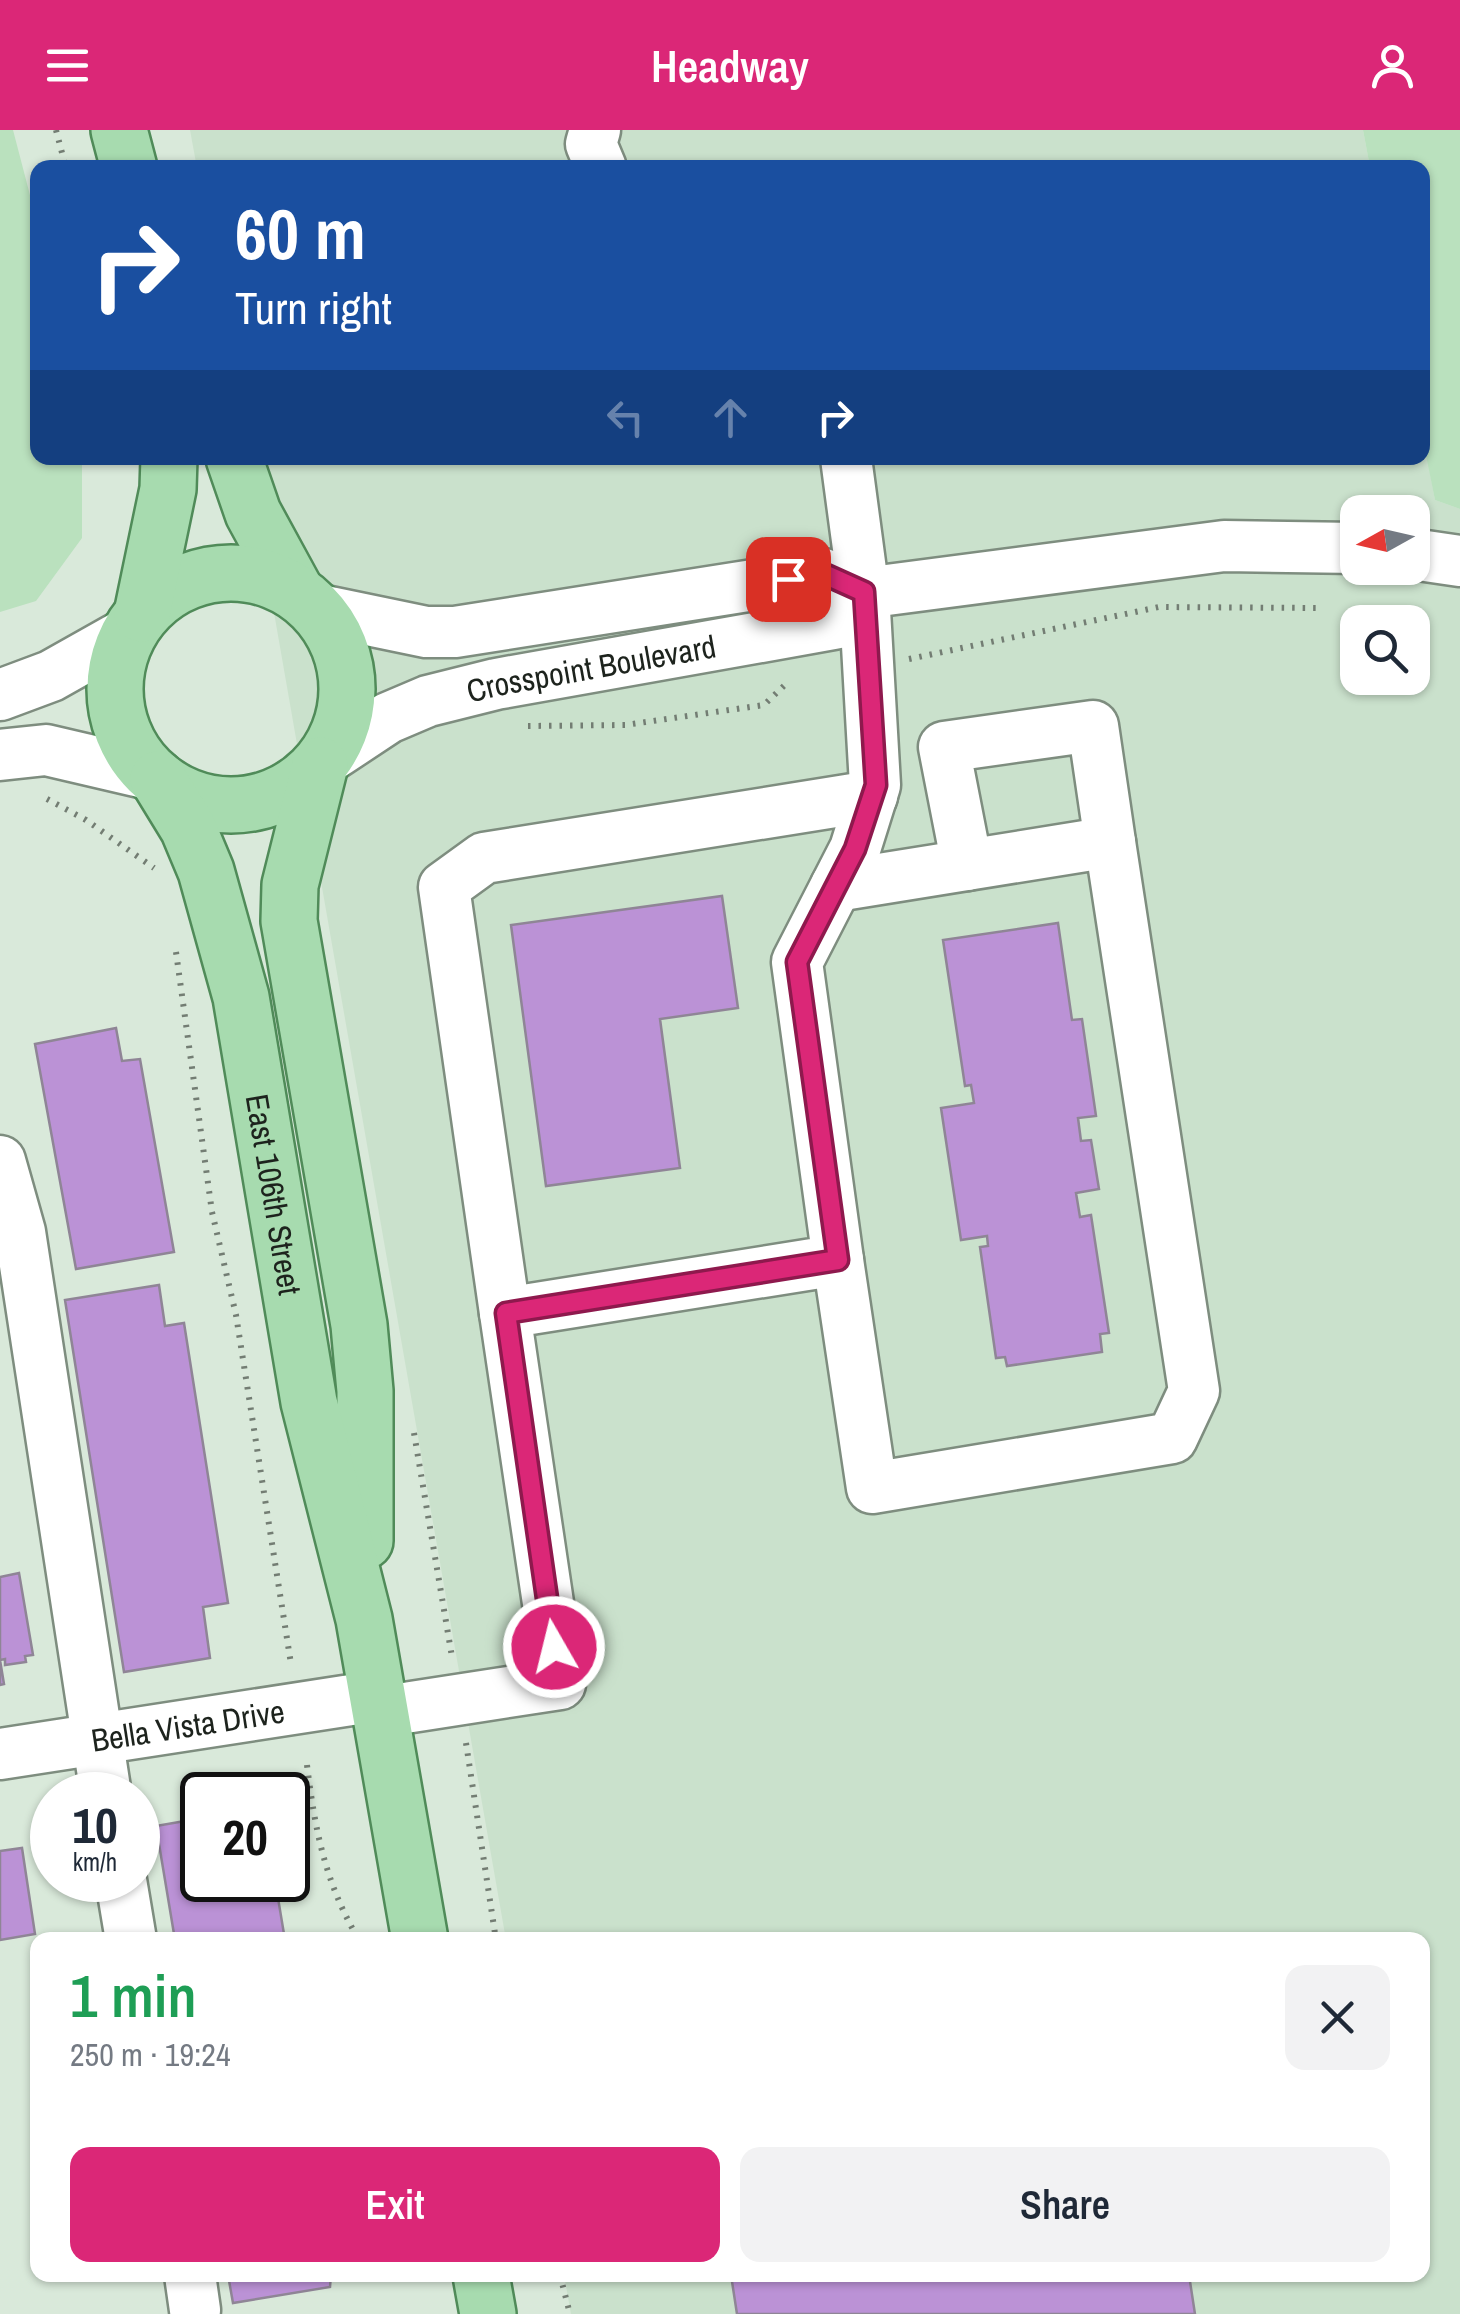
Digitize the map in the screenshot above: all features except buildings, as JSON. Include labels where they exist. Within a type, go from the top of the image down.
[{"type":"main road","points":[[120,130],[127,160]]},
{"type":"main road","points":[[169,465],[168,488],[137,623],[118,668],[117,707],[130,744],[156,777],[212,804],[252,804],[289,790],[321,763],[344,719],[346,684],[340,648],[305,600],[253,513],[236,465]]},
{"type":"main road","points":[[137,623],[180,585],[226,572],[262,578],[305,600]]},
{"type":"main road","name":"East 106th Street","points":[[321,763],[290,885],[289,921],[359,1325],[366,1391],[364,1619]]},
{"type":"main road","name":"East 106th Street","points":[[156,777],[188,828],[206,871],[240,996],[309,1402],[364,1619],[419,1932]]},
{"type":"main road","points":[[481,2282],[488,2314]]},
{"type":"street","points":[[847,465],[864,592],[876,785],[855,849],[797,962],[872,1488],[1172,1438],[1194,1392],[1093,726],[944,747],[967,866]]},
{"type":"street","name":"Crosspoint Boulevard","points":[[305,600],[435,632],[824,574],[864,592],[1224,546],[1340,548]]},
{"type":"street","points":[[1430,557],[1460,561]]},
{"type":"street","name":"Crosspoint Boulevard","points":[[321,763],[388,718],[428,701],[496,684],[834,624],[864,592]]},
{"type":"street","points":[[0,695],[51,676],[137,623]]},
{"type":"street","points":[[0,755],[46,750],[156,777]]},
{"type":"street","points":[[838,1260],[506,1313],[444,887],[484,858],[872,796]]},
{"type":"street","points":[[836,886],[1110,842]]},
{"type":"street","points":[[0,1162],[20,1232],[102,1772]]},
{"type":"street","name":"Bella Vista Drive","points":[[0,1754],[560,1684],[506,1313]]},
{"type":"street","points":[[125,1902],[130,1932]]},
{"type":"path","points":[[56,130],[64,160]]},
{"type":"path","points":[[868,666],[1159,607],[1320,608]]},
{"type":"path","points":[[516,726],[626,726],[764,705],[784,682],[801,679]]},
{"type":"path","points":[[43,798],[86,820],[137,855],[161,878]]},
{"type":"path","points":[[174,943],[212,1212],[236,1315],[292,1666]]},
{"type":"path","points":[[307,1765],[324,1868],[334,1896],[354,1932]]},
{"type":"path","points":[[490,1912],[494,1932]]},
{"type":"path","points":[[562,2282],[570,2314]]},
{"type":"shaded area","points":[[190,130],[1363,130],[1369,160],[196,160]]},
{"type":"shaded area","points":[[248,465],[1429,465],[1435,500],[1460,509],[1460,2314],[571,2314],[565,2282],[1430,2282],[1430,1932],[505,1932]]},
{"type":"green space","points":[[0,130],[13,130],[30,195],[30,465],[82,465],[82,538],[36,601],[0,612]]},
{"type":"green space","points":[[1363,130],[1460,130],[1460,509],[1435,500],[1428,465],[1430,160],[1369,160]]},
{"type":"route","points":[[554,1647],[506,1313],[838,1260],[797,962],[855,849],[876,785],[864,592],[824,574],[788,579]]}]
